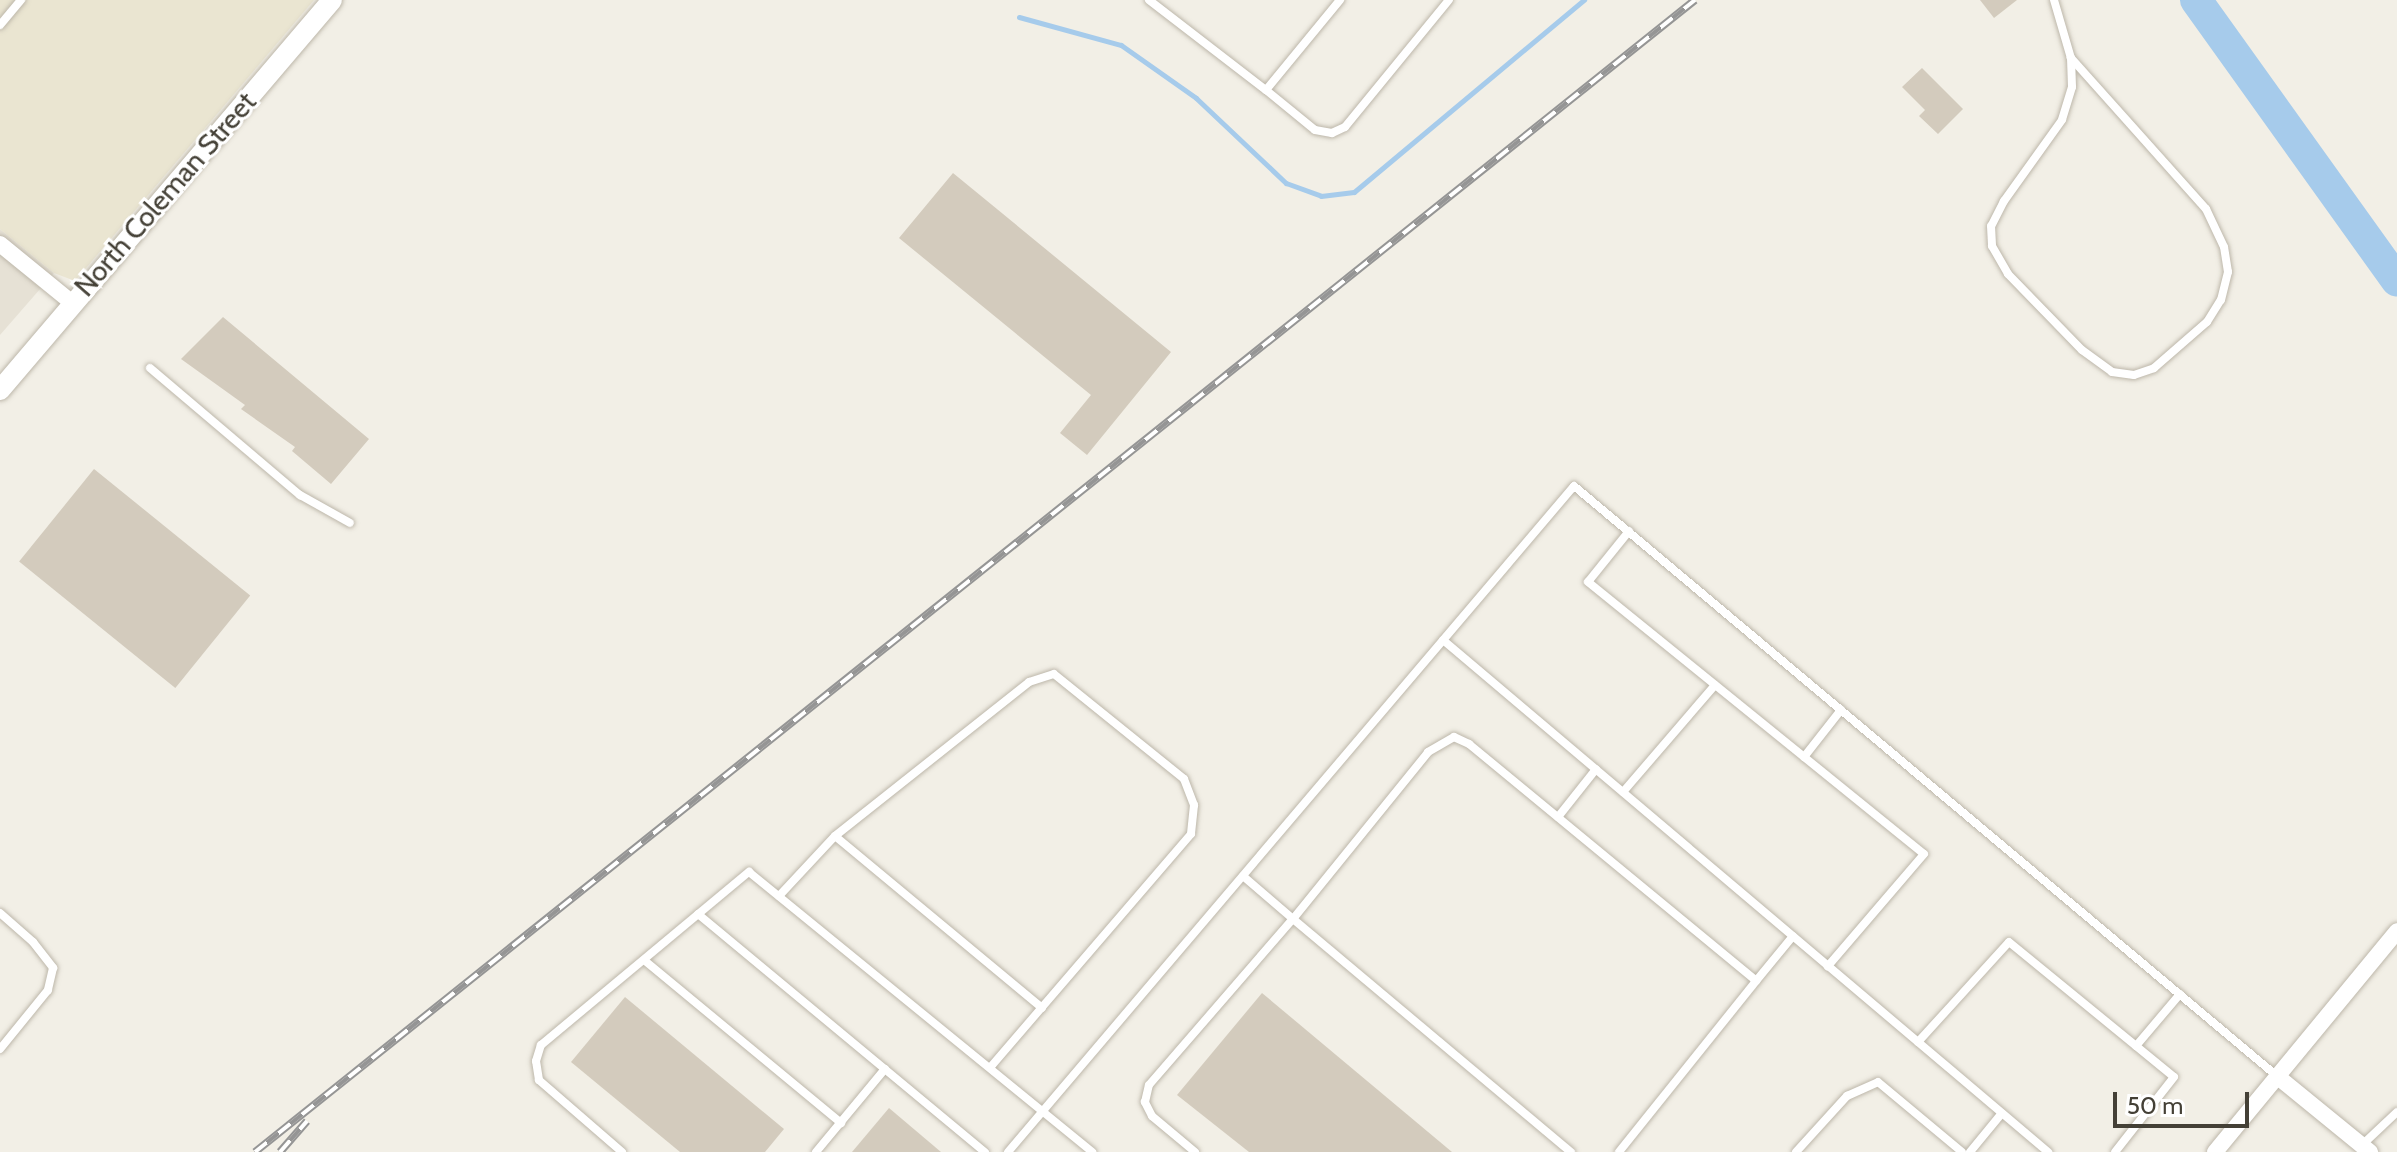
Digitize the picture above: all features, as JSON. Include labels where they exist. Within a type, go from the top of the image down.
[{"type":"street","name":"North Coleman Street","points":[[0,390],[71,302],[332,0]]},
{"type":"street","points":[[0,244],[71,302]]},
{"type":"street","points":[[2215,1152],[2397,931]]},
{"type":"street","points":[[2278,1077],[2366,1148]]},
{"type":"lane","points":[[0,25],[21,0]]},
{"type":"lane","points":[[1149,0],[1315,130],[1332,133],[1345,127],[1449,0]]},
{"type":"lane","points":[[1266,90],[1340,0]]},
{"type":"lane","points":[[2054,0],[2071,58],[2072,87],[2062,120],[2004,201],[1991,226],[1992,246],[2008,274],[2082,350],[2112,372],[2134,375],[2154,368],[2207,322],[2221,300],[2228,272],[2224,247],[2206,209],[2071,58]]},
{"type":"lane","points":[[150,368],[300,495],[350,523]]},
{"type":"lane","points":[[1008,1152],[1574,486],[2278,1077]]},
{"type":"lane","points":[[1629,531],[1588,582],[1924,854],[1828,966]]},
{"type":"lane","points":[[1443,640],[2048,1152]]},
{"type":"lane","points":[[779,896],[835,836],[1029,682],[1054,674],[1184,779],[1194,805],[1191,834],[990,1068]]},
{"type":"lane","points":[[1623,792],[1715,685]]},
{"type":"lane","points":[[1804,757],[1841,710]]},
{"type":"lane","points":[[1195,1152],[1152,1116],[1145,1102],[1149,1085],[1442,741],[1454,737],[1469,744],[1756,981]]},
{"type":"lane","points":[[1558,817],[1596,769]]},
{"type":"lane","points":[[835,836],[1042,1008]]},
{"type":"lane","points":[[622,1152],[552,1095],[539,1080],[536,1061],[541,1045],[749,872],[1092,1152]]},
{"type":"lane","points":[[1243,876],[1571,1152]]},
{"type":"lane","points":[[0,913],[33,942],[53,968],[48,990],[0,1049]]},
{"type":"lane","points":[[698,914],[985,1152]]},
{"type":"lane","points":[[1619,1152],[1793,936]]},
{"type":"lane","points":[[1918,1042],[2009,942],[2174,1077],[2115,1152]]},
{"type":"lane","points":[[644,960],[841,1123]]},
{"type":"lane","points":[[2136,1046],[2180,994]]},
{"type":"lane","points":[[816,1152],[885,1069]]},
{"type":"lane","points":[[1796,1152],[1847,1096],[1878,1082],[1962,1152]]},
{"type":"lane","points":[[2366,1148],[2397,1112]]},
{"type":"lane","points":[[1970,1152],[2002,1113]]},
{"type":"shaded area","points":[[0,0],[314,0],[75,281],[54,273],[0,229]]},
{"type":"shaded area","points":[[0,229],[54,273],[0,335]]},
{"type":"building","points":[[1980,0],[2017,0],[1994,18]]},
{"type":"building","points":[[1922,68],[1963,109],[1938,134],[1919,116],[1925,110],[1902,87]]},
{"type":"building","points":[[953,173],[1171,352],[1087,455],[1060,433],[1091,395],[899,238]]},
{"type":"building","points":[[223,317],[369,439],[331,484],[292,451],[295,447],[241,409],[245,405],[181,359]]},
{"type":"building","points":[[94,469],[250,595],[175,688],[19,561]]},
{"type":"building","points":[[1262,993],[1452,1152],[1249,1152],[1177,1095]]},
{"type":"building","points":[[625,997],[784,1129],[765,1152],[680,1152],[571,1062]]},
{"type":"building","points":[[889,1108],[941,1152],[852,1152]]},
{"type":"waterway","points":[[1019,17],[1121,45],[1196,98],[1286,183],[1321,196],[1354,192],[1584,0]]},
{"type":"waterway","points":[[2196,0],[2397,281]]},
{"type":"railway","points":[[255,1152],[1695,0]]},
{"type":"railway","points":[[280,1152],[307,1121]]}]
